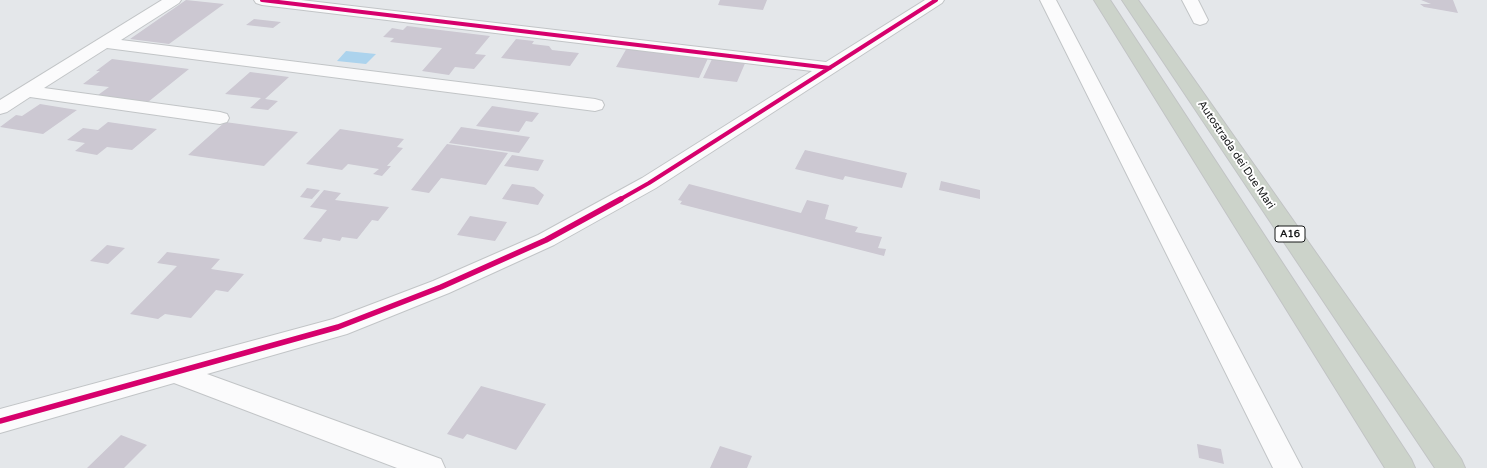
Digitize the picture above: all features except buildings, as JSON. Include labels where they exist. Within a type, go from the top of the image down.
[{"type":"highway","name":"A16","points":[[1102,0],[1401,468]]},
{"type":"highway","name":"Autostrada dei Due Mari","points":[[1130,0],[1451,468]]},
{"type":"street","points":[[0,108],[173,0]]},
{"type":"street","points":[[262,0],[830,68]]},
{"type":"street","points":[[0,421],[338,327],[441,287],[546,240],[649,183],[936,0]]},
{"type":"street","points":[[1048,0],[1121,145],[1288,468]]},
{"type":"street","points":[[1190,0],[1200,20]]},
{"type":"street","points":[[106,43],[595,105]]},
{"type":"street","points":[[26,91],[220,118]]},
{"type":"street","points":[[176,373],[431,468]]},
{"type":"water","points":[[346,51],[376,54],[366,64],[337,61]]},
{"type":"cycle path","points":[[262,0],[830,68]]},
{"type":"cycle path","points":[[0,421],[338,327],[441,287],[546,240],[649,183],[936,0]]}]
